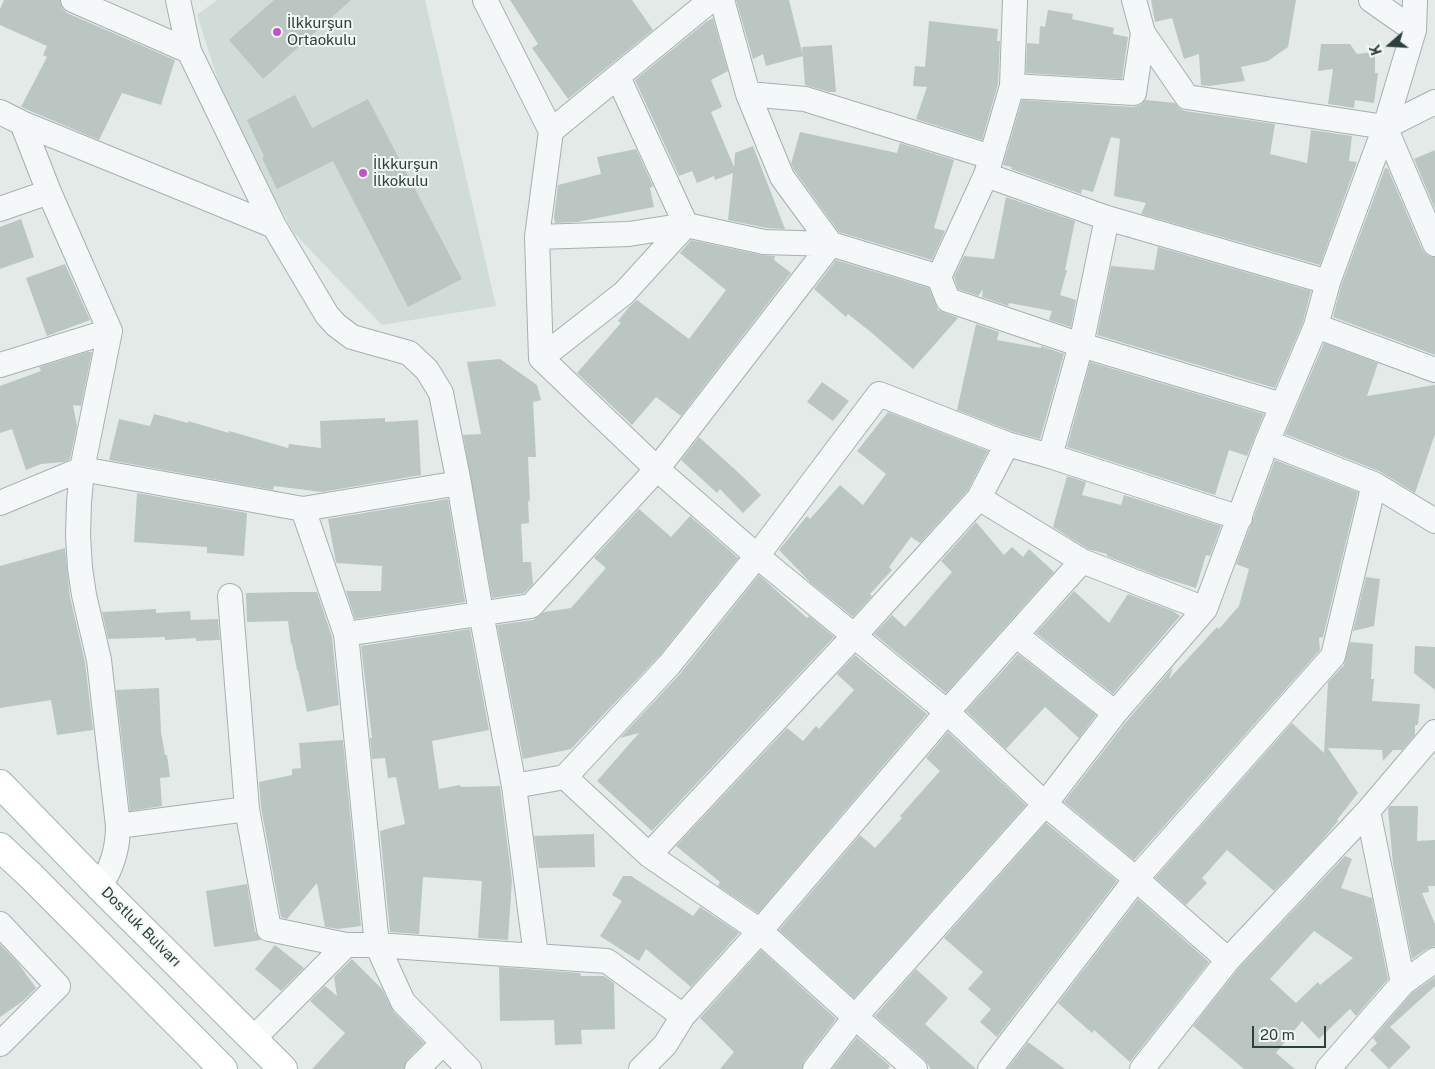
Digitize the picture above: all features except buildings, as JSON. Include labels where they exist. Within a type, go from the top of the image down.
[{"type":"main road","name":"Dostluk Bulvarı","points":[[0,784],[100,887],[283,1069]]},
{"type":"main road","points":[[0,848],[31,876],[223,1069]]},
{"type":"street","points":[[72,0],[189,51]]},
{"type":"street","points":[[178,0],[189,51],[274,226],[327,315],[336,325],[352,337],[408,353],[427,370],[440,393],[459,483],[481,613],[514,786],[536,956]]},
{"type":"street","points":[[485,0],[551,131],[536,237],[541,358],[657,469],[757,556],[947,712],[1045,804],[1136,879],[1228,960]]},
{"type":"street","points":[[551,131],[711,0]]},
{"type":"street","points":[[722,0],[748,94],[782,177],[831,244]]},
{"type":"street","points":[[1015,0],[1012,86],[989,166],[939,277],[948,300],[1081,345],[1282,406]]},
{"type":"street","points":[[1134,0],[1143,33],[1187,97],[1385,127],[1435,102]]},
{"type":"street","points":[[1371,0],[1414,30]]},
{"type":"street","points":[[815,1069],[854,1017],[1045,804],[1115,713],[1205,609],[1282,406],[1316,326],[1328,282],[1385,127],[1414,30],[1415,0]]},
{"type":"street","points":[[1012,86],[1134,93],[1143,33]]},
{"type":"street","points":[[618,77],[686,225]]},
{"type":"street","points":[[748,94],[805,99],[989,166],[1107,218],[1328,282]]},
{"type":"street","points":[[0,112],[22,123],[274,226]]},
{"type":"street","points":[[22,123],[49,192],[110,331],[82,469],[78,535],[80,568],[86,604],[99,660],[118,826],[115,855],[109,872],[100,887]]},
{"type":"street","points":[[1385,127],[1435,244]]},
{"type":"street","points":[[0,208],[49,192]]},
{"type":"street","points":[[1050,456],[1081,345],[1107,218]]},
{"type":"street","points":[[536,237],[629,234],[686,225],[764,242],[831,244],[939,277]]},
{"type":"street","points":[[541,358],[624,293],[686,225]]},
{"type":"street","points":[[346,634],[531,606],[657,469],[831,244]]},
{"type":"street","points":[[1316,326],[1435,370]]},
{"type":"street","points":[[0,365],[110,331]]},
{"type":"street","points":[[514,786],[565,777],[669,665],[757,556],[879,394],[1007,444],[1050,456],[1240,518]]},
{"type":"street","points":[[1268,442],[1374,484],[1435,521]]},
{"type":"street","points":[[649,855],[854,636],[979,498],[1007,444]]},
{"type":"street","points":[[0,503],[82,469],[303,509],[459,483]]},
{"type":"street","points":[[990,1069],[1136,879],[1333,656],[1374,484]]},
{"type":"street","points":[[979,498],[1082,561],[1205,609]]},
{"type":"street","points":[[303,509],[346,634],[377,945],[403,1002],[470,1069]]},
{"type":"street","points":[[640,1069],[665,1045],[683,1016],[760,931],[947,712],[1082,561]]},
{"type":"street","points":[[230,596],[247,809],[268,929],[346,945],[377,945],[607,961],[683,1016]]},
{"type":"street","points":[[1016,635],[1115,713]]},
{"type":"street","points":[[1142,1069],[1228,960],[1368,811],[1435,732]]},
{"type":"street","points":[[565,777],[649,855],[760,931],[854,1017],[916,1069]]},
{"type":"street","points":[[118,826],[247,809]]},
{"type":"street","points":[[1368,811],[1402,983]]},
{"type":"street","points":[[0,924],[58,986],[0,1044]]},
{"type":"street","points":[[253,1039],[346,945]]},
{"type":"street","points":[[1328,1069],[1402,983],[1435,960]]},
{"type":"street","points":[[417,1069],[443,1043]]},
{"type":"shaded area","name":"İlkkurşun İlkokulu","points":[[217,0],[425,0],[496,306],[382,325],[294,233],[229,114],[197,15]]},
{"type":"place","name":"İlkkurşun Ortaokulu","points":[[277,32]]},
{"type":"place","name":"İlkkurşun İlkokulu","points":[[363,173]]}]
